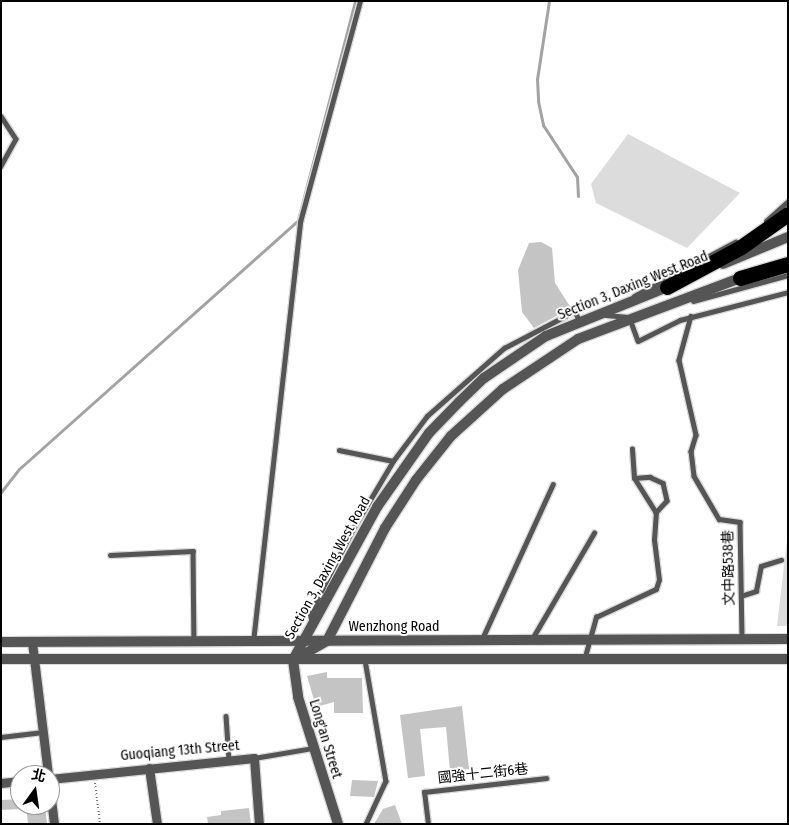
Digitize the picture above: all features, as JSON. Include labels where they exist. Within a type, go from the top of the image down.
[{"type":"highway","points":[[667,287],[747,243],[788,214]]},
{"type":"highway","points":[[740,278],[788,264]]},
{"type":"street","name":"Section 3, Daxing West Road","points":[[293,660],[377,507],[429,433],[484,378],[546,336],[788,237]]},
{"type":"street","name":"Section 3, Daxing West Road","points":[[293,660],[327,641],[385,528],[451,436],[503,389],[550,354],[630,318],[740,278],[788,258]]},
{"type":"street","name":"Wenzhong Road","points":[[1,642],[788,639]]},
{"type":"street","points":[[32,642],[47,765]]},
{"type":"street","points":[[1,659],[584,661],[788,659]]},
{"type":"street","name":"Long'an Street","points":[[293,660],[298,697],[338,824]]},
{"type":"street","points":[[254,758],[259,824]]},
{"type":"street","name":"Guoqiang 13th Street","points":[[60,777],[254,758]]},
{"type":"street","points":[[149,768],[157,824]]},
{"type":"lane","points":[[253,642],[300,222],[360,1]]},
{"type":"lane","points":[[1,116],[16,139],[1,166]]},
{"type":"lane","points":[[599,314],[737,241],[788,202]]},
{"type":"lane","points":[[599,314],[630,318],[788,275]]},
{"type":"lane","points":[[630,318],[638,341],[691,316],[788,292]]},
{"type":"lane","points":[[312,625],[310,615],[323,587],[392,461],[427,416],[504,348],[575,311],[580,322]]},
{"type":"lane","name":"文中路538巷","points":[[691,316],[679,360],[696,435],[691,451],[694,476],[719,519],[740,522],[742,639]]},
{"type":"lane","points":[[584,661],[587,640],[596,617],[656,589],[659,580],[654,540],[656,513],[634,478],[632,449]]},
{"type":"lane","points":[[340,450],[392,461]]},
{"type":"lane","points":[[634,478],[650,477],[663,483],[667,501],[656,513]]},
{"type":"lane","points":[[482,641],[553,484]]},
{"type":"lane","points":[[531,640],[594,533]]},
{"type":"lane","points":[[110,555],[194,551],[194,642]]},
{"type":"lane","points":[[742,596],[756,591],[761,566],[781,560]]},
{"type":"lane","points":[[365,660],[386,781],[366,824]]},
{"type":"lane","points":[[226,716],[230,760]]},
{"type":"lane","points":[[1,737],[43,732]]},
{"type":"lane","name":"Guoqiang 13th Street","points":[[254,758],[313,748]]},
{"type":"lane","name":"國強十二街6巷","points":[[428,824],[424,792],[546,778]]},
{"type":"path","points":[[94,774],[100,824]]},
{"type":"shaded area","points":[[628,134],[740,193],[687,248],[596,203],[591,184]]},
{"type":"shaded area","points":[[788,531],[788,626],[777,626]]},
{"type":"building","points":[[541,242],[552,248],[555,283],[571,308],[534,328],[522,312],[518,270],[529,243]]},
{"type":"building","points":[[327,672],[327,678],[362,678],[363,713],[334,713],[334,702],[316,707],[307,676]]},
{"type":"building","points":[[462,706],[469,769],[450,771],[446,727],[420,729],[425,776],[408,778],[400,715]]},
{"type":"building","points":[[352,780],[378,781],[374,797],[350,796]]},
{"type":"building","points":[[1,800],[10,800],[10,810],[1,810]]},
{"type":"building","points":[[395,805],[402,824],[374,824],[383,809]]},
{"type":"building","points":[[249,808],[251,824],[208,824],[207,817],[221,815],[221,811]]},
{"type":"building","points":[[27,815],[46,815],[47,824],[28,824]]},
{"type":"waterway","points":[[1,492],[19,469],[298,220],[355,1]]},
{"type":"waterway","points":[[549,1],[537,79],[538,101],[543,125],[577,177],[578,196]]}]
